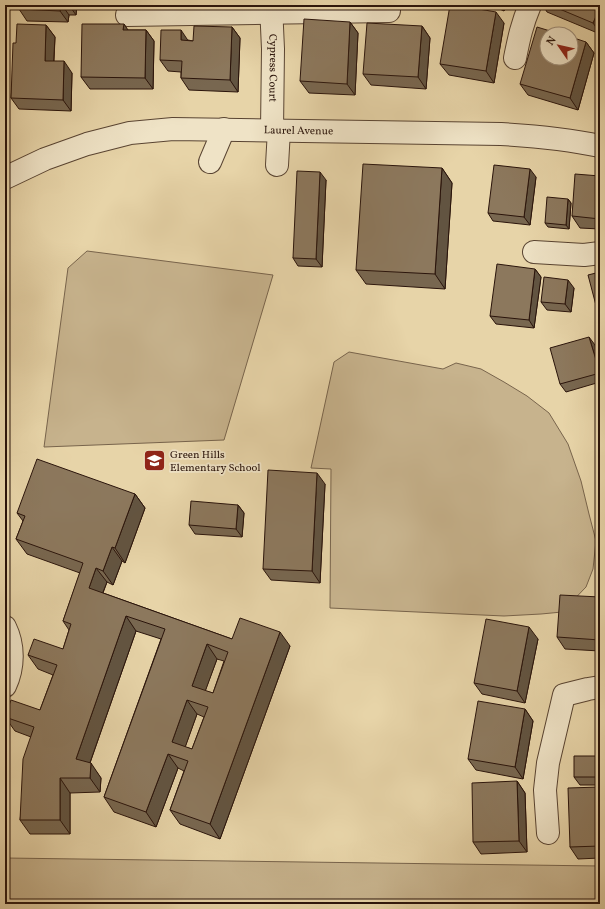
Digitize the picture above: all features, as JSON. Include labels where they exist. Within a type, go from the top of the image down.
[{"type":"street","points":[[515,58],[520,33],[530,5]]},
{"type":"street","points":[[127,15],[271,9],[389,11]]},
{"type":"street","name":"Cypress Court","points":[[271,9],[278,165]]},
{"type":"street","name":"Laurel Avenue","points":[[5,178],[45,159],[87,144],[130,133],[173,128],[501,134],[540,136],[600,146]]},
{"type":"street","points":[[210,162],[224,129]]},
{"type":"street","points":[[534,252],[584,255],[600,253]]},
{"type":"street","points":[[5,627],[9,636],[12,658],[8,679],[5,686]]},
{"type":"street","points":[[548,833],[545,790],[548,763],[564,695],[600,687]]},
{"type":"shaded area","points":[[87,251],[273,275],[224,440],[44,447],[68,268]]},
{"type":"shaded area","points":[[349,352],[443,369],[456,363],[481,369],[527,396],[549,413],[568,444],[581,481],[596,541],[593,569],[586,587],[562,612],[504,616],[330,608],[331,469],[311,468],[334,362]]},
{"type":"shaded area","points":[[5,858],[600,866],[600,904],[5,904]]},
{"type":"building","points":[[19,5],[61,5],[60,11],[19,9]]},
{"type":"building","points":[[450,5],[496,12],[486,71],[440,64]]},
{"type":"building","points":[[550,5],[600,5],[600,7],[593,23]]},
{"type":"building","points":[[304,19],[350,22],[347,84],[300,81]]},
{"type":"building","points":[[367,23],[422,26],[418,77],[363,74]]},
{"type":"building","points":[[17,24],[46,25],[45,61],[64,61],[63,100],[11,98],[13,43],[16,43]]},
{"type":"building","points":[[82,24],[124,24],[123,30],[146,30],[145,78],[81,77]]},
{"type":"building","points":[[194,26],[232,27],[230,80],[181,78],[182,61],[160,60],[161,30],[181,30],[181,40],[193,41]]},
{"type":"building","points":[[537,27],[539,28],[539,66],[579,66],[579,40],[586,42],[570,98],[520,84]]},
{"type":"building","points":[[363,164],[442,168],[435,274],[356,270]]},
{"type":"building","points":[[494,165],[530,169],[524,217],[488,213]]},
{"type":"building","points":[[297,171],[320,172],[316,259],[293,258]]},
{"type":"building","points":[[575,174],[600,176],[600,219],[572,216]]},
{"type":"building","points":[[547,197],[568,199],[566,225],[545,223]]},
{"type":"building","points":[[497,264],[535,269],[529,320],[490,316]]},
{"type":"building","points":[[600,272],[600,313],[598,313],[588,275]]},
{"type":"building","points":[[544,277],[568,280],[565,304],[541,302]]},
{"type":"building","points":[[589,337],[600,373],[560,384],[550,348]]},
{"type":"building","points":[[37,459],[135,494],[115,548],[112,547],[103,571],[96,568],[89,588],[232,639],[240,618],[280,632],[210,824],[170,810],[188,761],[168,754],[146,812],[104,797],[165,629],[126,616],[76,759],[91,763],[90,778],[60,778],[60,820],[20,820],[23,759],[34,727],[5,716],[11,700],[40,710],[57,665],[28,655],[34,639],[63,649],[71,624],[63,621],[83,563],[16,539],[25,516],[17,513]],"holes":[[[207,644],[228,652],[213,693],[192,686]],[[187,700],[208,707],[192,749],[172,742]]]},
{"type":"building","points":[[268,470],[317,473],[312,571],[263,569]]},
{"type":"building","points":[[191,501],[238,505],[236,529],[189,525]]},
{"type":"building","points":[[560,595],[600,597],[600,640],[557,637]]},
{"type":"building","points":[[486,619],[529,627],[517,691],[474,683]]},
{"type":"building","points":[[478,701],[525,709],[515,767],[468,759]]},
{"type":"building","points":[[596,714],[600,714],[600,752],[596,752]]},
{"type":"building","points":[[574,756],[600,756],[600,777],[574,777]]},
{"type":"building","points":[[517,781],[519,841],[473,842],[472,783]]},
{"type":"building","points":[[600,787],[600,846],[570,847],[568,788]]},
{"type":"place","name":"Green Hills Elementary School","points":[[155,461]]}]
